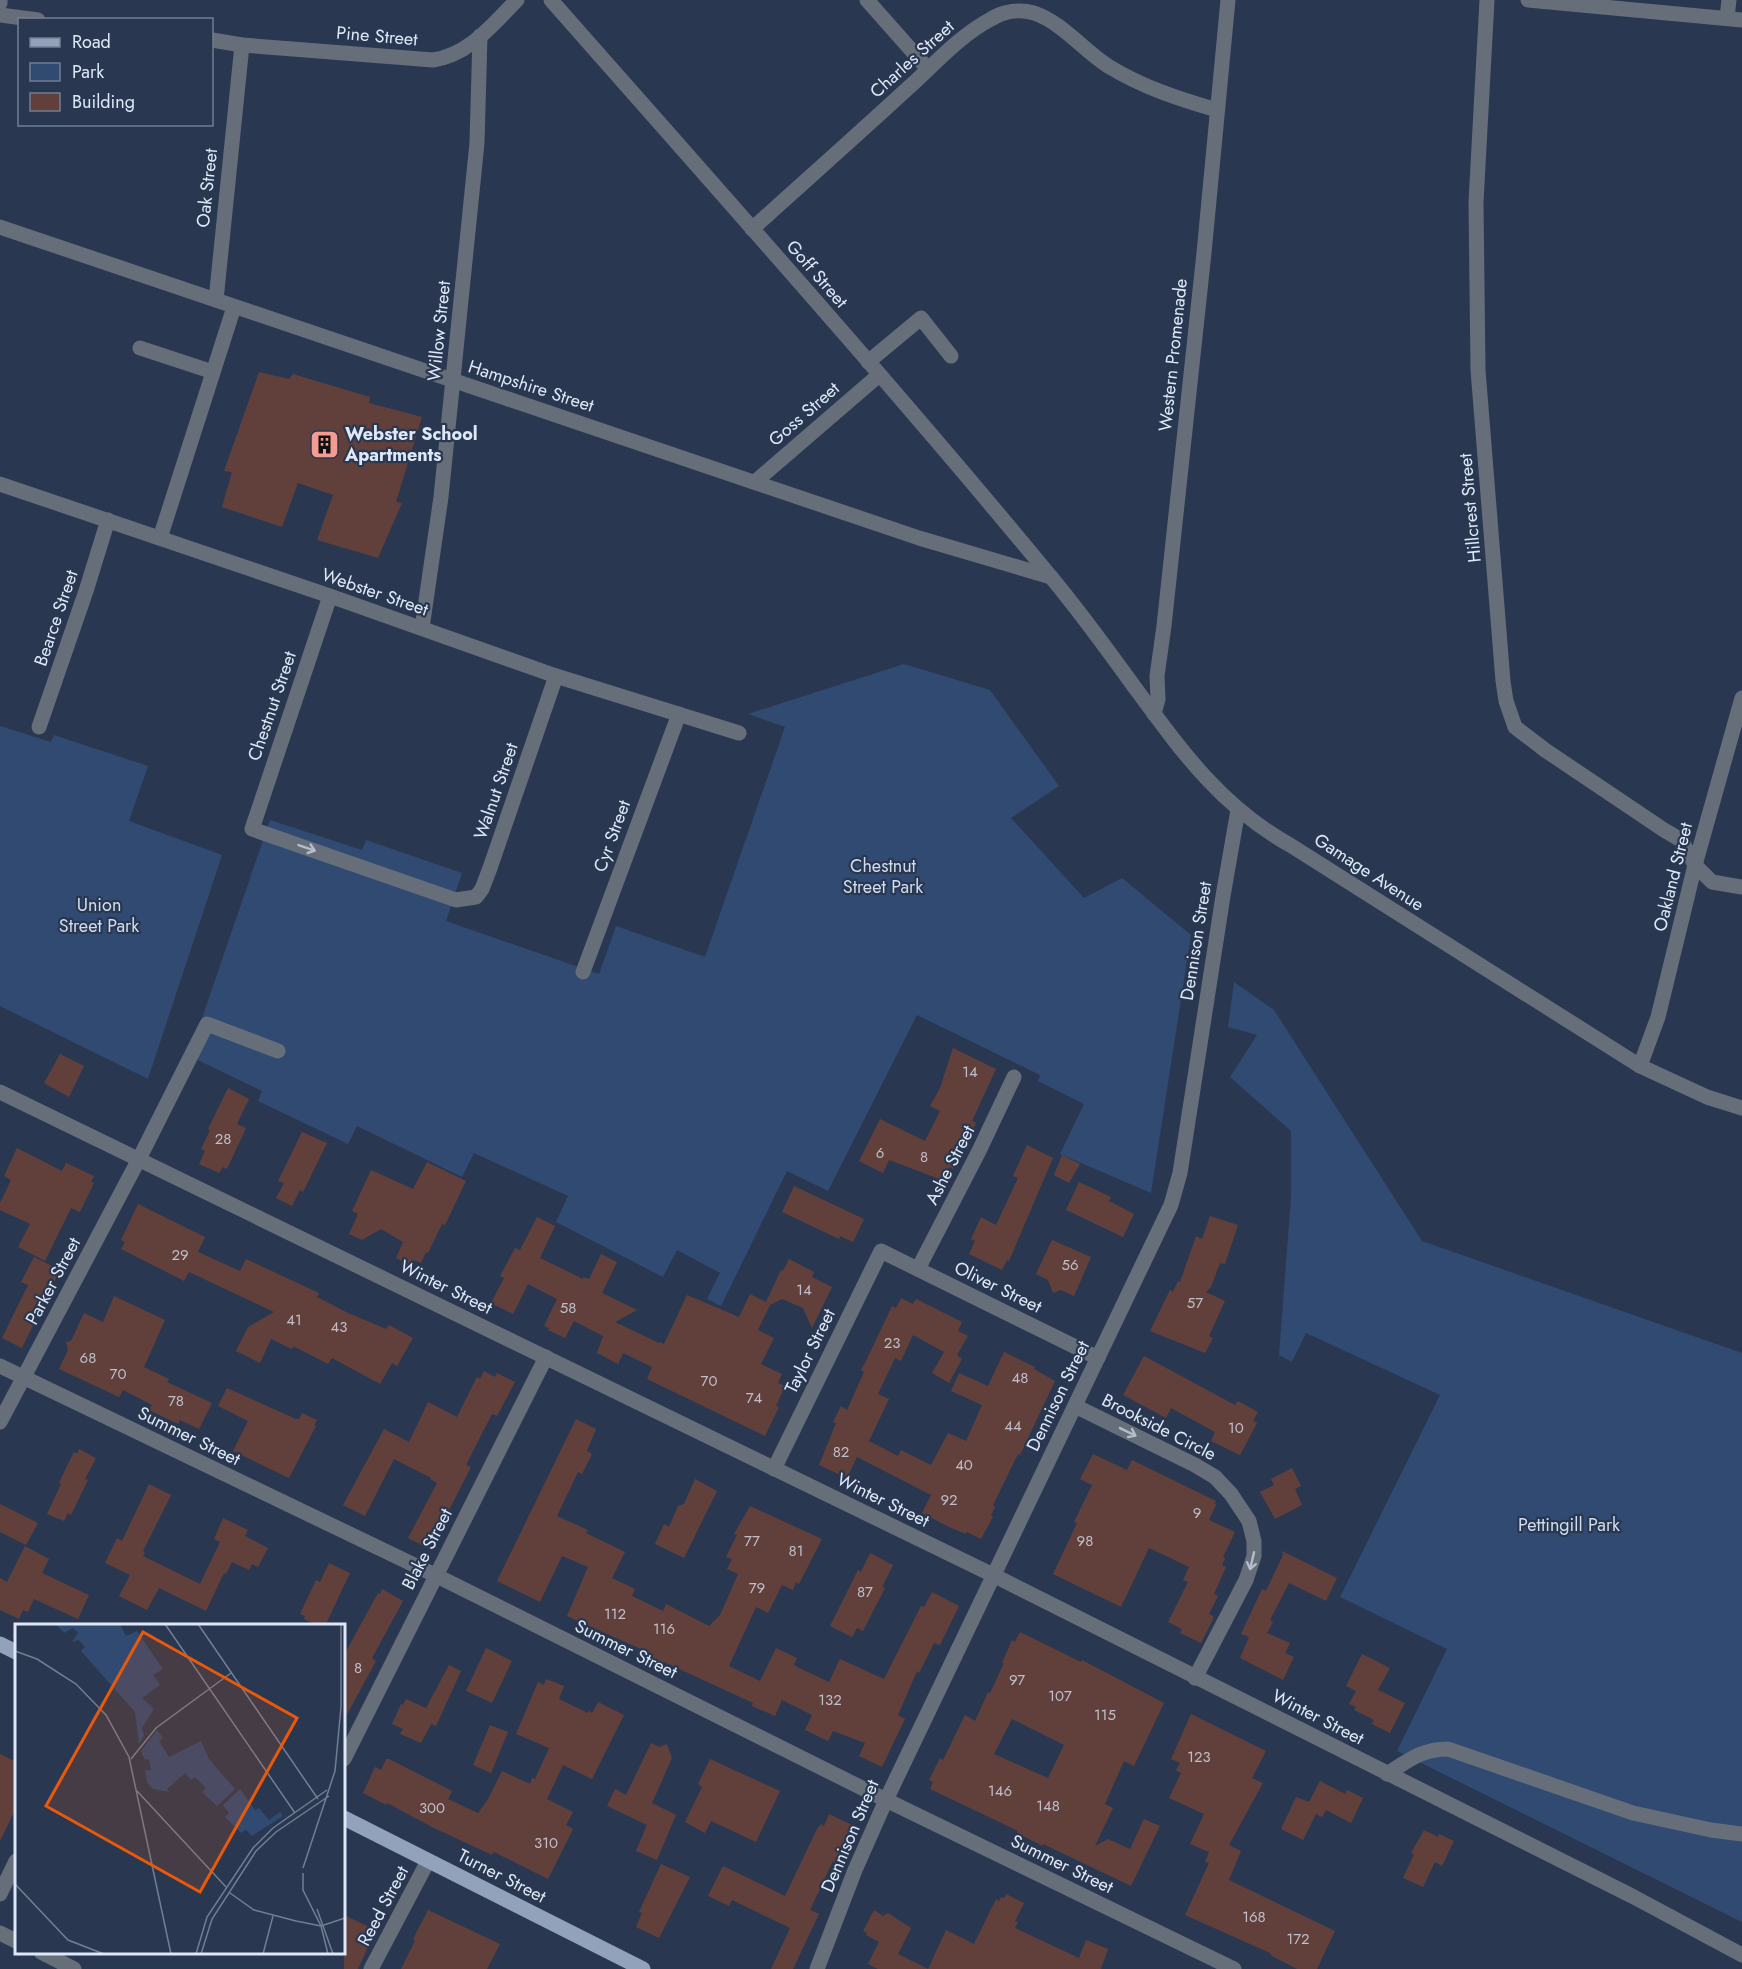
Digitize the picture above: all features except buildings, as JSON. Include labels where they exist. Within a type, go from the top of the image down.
[{"type":"main road","points":[[0,1644],[15,1652]]},
{"type":"main road","name":"Turner Street","points":[[345,1819],[644,1969]]},
{"type":"street","name":"Pine Street","points":[[213,40],[242,45],[433,60],[457,54],[467,48],[517,0]]},
{"type":"street","name":"Goff Street","points":[[551,0],[868,362],[1051,577]]},
{"type":"street","points":[[867,0],[928,69]]},
{"type":"street","name":"Western Promenade","points":[[1154,714],[1158,699],[1159,658],[1204,253],[1228,0]]},
{"type":"street","name":"Hillcrest Street","points":[[1487,0],[1476,202],[1478,370],[1506,701],[1515,728],[1681,840],[1695,865],[1712,882],[1742,887]]},
{"type":"street","points":[[1528,0],[1735,18],[1729,0]]},
{"type":"street","name":"Charles Street","points":[[752,229],[928,69],[972,31],[1002,13],[1014,11],[1034,13],[1056,24],[1088,52],[1110,67],[1160,92],[1217,110]]},
{"type":"street","points":[[0,15],[23,18]]},
{"type":"street","name":"Willow Street","points":[[422,628],[441,496],[477,143],[480,36]]},
{"type":"street","name":"Oak Street","points":[[216,300],[242,45]]},
{"type":"street","name":"Hampshire Street","points":[[0,227],[919,538],[1051,577]]},
{"type":"street","points":[[160,538],[234,306]]},
{"type":"street","points":[[868,362],[921,318],[951,356]]},
{"type":"street","points":[[140,348],[213,372]]},
{"type":"street","name":"Goss Street","points":[[755,482],[879,375]]},
{"type":"street","name":"Webster Street","points":[[0,484],[330,596],[556,676],[739,734]]},
{"type":"street","name":"Bearce Street","points":[[39,727],[108,520]]},
{"type":"street","name":"Gamage Avenue","points":[[1051,577],[1092,628],[1154,714],[1213,786],[1263,830],[1640,1066],[1707,1097],[1742,1108]]},
{"type":"street","name":"Chestnut Street","points":[[330,596],[252,829],[456,900]]},
{"type":"street","name":"Walnut Street","points":[[456,900],[476,897],[482,889],[556,676]]},
{"type":"street","name":"Oakland Street","points":[[1640,1066],[1658,1017],[1695,865],[1742,698]]},
{"type":"street","name":"Cyr Street","points":[[583,972],[679,714]]},
{"type":"street","name":"Dennison Street","points":[[817,1969],[855,1870],[886,1800],[1171,1205],[1180,1173],[1222,897],[1238,810]]},
{"type":"street","name":"Parker Street","points":[[0,1422],[139,1159],[207,1024],[278,1051]]},
{"type":"street","name":"Ashe Street","points":[[918,1269],[1014,1077]]},
{"type":"street","name":"Winter Street","points":[[0,1092],[993,1575],[1632,1896],[1742,1955]]},
{"type":"street","name":"Oliver Street","points":[[881,1251],[1098,1358]]},
{"type":"street","name":"Taylor Street","points":[[774,1469],[881,1251]]},
{"type":"street","name":"Blake Street","points":[[345,1757],[546,1357]]},
{"type":"street","name":"Summer Street","points":[[0,1366],[435,1575],[886,1800],[1234,1969]]},
{"type":"street","name":"Brookside Circle","points":[[1075,1406],[1215,1477],[1231,1494],[1249,1521],[1254,1541],[1254,1556],[1246,1580],[1196,1678]]},
{"type":"street","points":[[1387,1774],[1416,1755],[1437,1749],[1448,1749],[1633,1813],[1711,1830],[1742,1834]]},
{"type":"street","name":"Reed Street","points":[[371,1969],[428,1861]]},
{"type":"street","points":[[0,1894],[15,1863]]},
{"type":"street","points":[[0,1933],[15,1940]]},
{"type":"street","points":[[42,1954],[74,1969]]},
{"type":"green space","name":"Chestnut Street Park","points":[[904,664],[990,690],[1059,786],[1011,818],[1084,898],[1122,878],[1191,935],[1151,1193],[1060,1154],[1084,1104],[1038,1081],[1040,1075],[917,1015],[828,1191],[787,1171],[721,1306],[707,1299],[720,1273],[677,1250],[663,1277],[556,1222],[568,1196],[474,1153],[462,1177],[357,1126],[348,1144],[258,1101],[262,1091],[189,1056],[270,820],[362,850],[366,840],[462,873],[446,921],[599,974],[616,926],[705,957],[785,727],[748,714]]},
{"type":"green space","name":"Union Street Park","points":[[0,726],[51,742],[54,735],[148,766],[129,821],[222,855],[148,1079],[0,1006]]},
{"type":"green space","name":"Pettingill Park","points":[[1234,982],[1274,1010],[1422,1241],[1742,1353],[1742,1922],[1397,1751],[1447,1649],[1340,1597],[1440,1395],[1306,1333],[1292,1362],[1279,1355],[1291,1197],[1291,1131],[1230,1077],[1257,1035],[1228,1027]]},
{"type":"place","name":"Webster School Apartments","points":[[324,444]]}]
